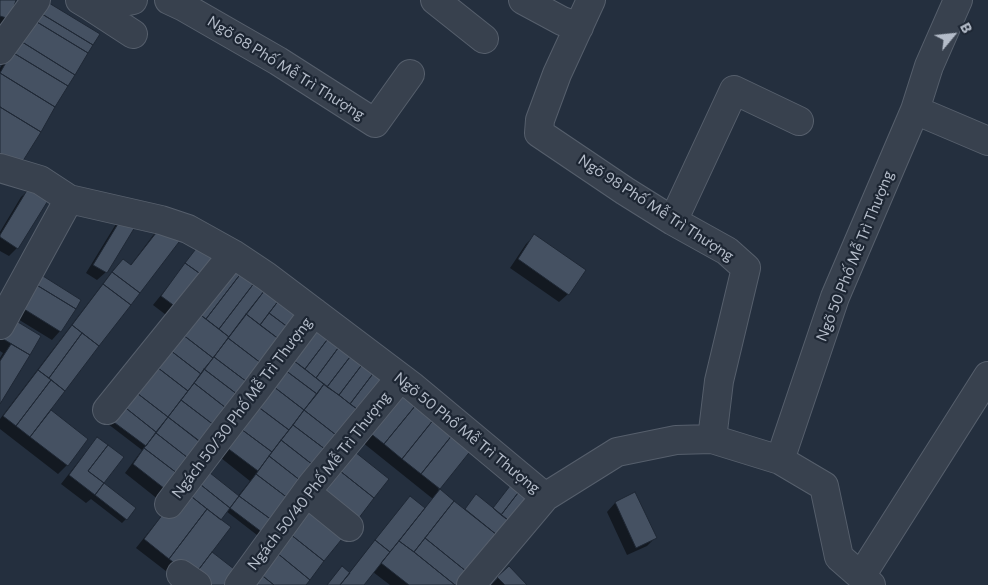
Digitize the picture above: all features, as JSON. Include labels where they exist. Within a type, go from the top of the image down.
[{"type":"street","points":[[0,50],[36,0]]},
{"type":"street","points":[[85,3],[118,4],[133,0]]},
{"type":"street","name":"Ngõ 68 Phố Mễ Trì Thượng","points":[[169,0],[278,61],[375,123],[410,74]]},
{"type":"street","points":[[435,0],[484,39]]},
{"type":"street","points":[[523,0],[562,21],[578,27]]},
{"type":"street","name":"Ngõ 98 Phố Mễ Trì Thượng","points":[[591,0],[557,74],[540,120],[539,133],[625,191],[726,251],[746,268],[719,381],[712,439]]},
{"type":"street","name":"Ngõ 50 Phố Mễ Trì Thượng","points":[[0,168],[40,180],[69,199],[161,220],[188,229],[233,254],[266,276],[413,387],[545,497],[617,452],[676,440],[712,439],[780,460],[835,297],[915,110],[929,66],[958,0]]},
{"type":"street","points":[[85,3],[133,34]]},
{"type":"street","points":[[673,221],[734,90],[799,121]]},
{"type":"street","points":[[915,110],[988,141]]},
{"type":"street","points":[[0,325],[69,199]]},
{"type":"street","points":[[106,410],[233,254]]},
{"type":"street","name":"Ngách 50/30 Phố Mễ Trì Thượng","points":[[169,504],[314,312]]},
{"type":"street","points":[[780,460],[824,486],[839,557],[866,580],[988,376]]},
{"type":"street","name":"Ngách 50/40 Phố Mễ Trì Thượng","points":[[239,585],[307,493],[400,378]]},
{"type":"street","points":[[307,493],[349,527]]},
{"type":"street","points":[[471,585],[545,497]]},
{"type":"building","points":[[0,0],[16,0],[10,19],[0,16]]},
{"type":"building","points":[[44,0],[100,34],[93,45],[37,11]]},
{"type":"building","points":[[37,11],[93,45],[88,53],[32,19]]},
{"type":"building","points":[[32,19],[88,53],[75,75],[19,40]]},
{"type":"building","points":[[19,40],[75,75],[68,86],[12,52]]},
{"type":"building","points":[[12,52],[68,86],[55,107],[0,73]]},
{"type":"building","points":[[0,73],[55,107],[41,132],[0,107]]},
{"type":"building","points":[[0,107],[41,132],[16,172],[0,162]]},
{"type":"building","points":[[29,187],[49,199],[18,249],[0,237],[0,235]]},
{"type":"building","points":[[124,214],[138,222],[107,273],[93,265]]},
{"type":"building","points":[[163,224],[182,238],[140,293],[112,272],[123,259],[131,265]]},
{"type":"building","points":[[534,234],[586,270],[569,295],[518,259]]},
{"type":"building","points":[[202,241],[225,259],[209,280],[185,263]]},
{"type":"building","points":[[233,259],[245,268],[206,319],[194,310]]},
{"type":"building","points":[[185,263],[209,280],[184,313],[161,296]]},
{"type":"building","points":[[245,268],[258,278],[219,329],[206,319]]},
{"type":"building","points":[[35,271],[81,300],[76,309],[30,281]]},
{"type":"building","points":[[112,272],[140,293],[131,305],[103,284]]},
{"type":"building","points":[[258,278],[268,286],[229,337],[219,329]]},
{"type":"building","points":[[30,281],[76,309],[61,332],[16,304]]},
{"type":"building","points":[[103,284],[131,305],[99,346],[72,325]]},
{"type":"building","points":[[268,286],[282,296],[260,325],[246,314]]},
{"type":"building","points":[[282,296],[309,318],[297,334],[269,313]]},
{"type":"building","points":[[194,310],[229,337],[213,358],[178,331]]},
{"type":"building","points":[[269,313],[297,334],[288,346],[260,325]]},
{"type":"building","points":[[246,314],[288,346],[270,370],[228,338]]},
{"type":"building","points":[[8,316],[41,336],[30,355],[0,337]]},
{"type":"building","points":[[313,316],[333,332],[305,369],[285,354]]},
{"type":"building","points":[[72,325],[82,333],[49,378],[38,370]]},
{"type":"building","points":[[178,331],[213,358],[201,374],[166,347]]},
{"type":"building","points":[[333,332],[344,340],[316,378],[305,369]]},
{"type":"building","points":[[82,333],[99,346],[65,391],[49,378]]},
{"type":"building","points":[[228,338],[270,370],[255,388],[214,357]]},
{"type":"building","points":[[344,340],[356,349],[327,387],[316,378]]},
{"type":"building","points":[[11,344],[30,355],[0,404],[0,361]]},
{"type":"building","points":[[166,347],[201,374],[188,391],[153,364]]},
{"type":"building","points":[[356,349],[367,358],[339,395],[327,387]]},
{"type":"building","points":[[285,354],[324,384],[317,394],[277,364]]},
{"type":"building","points":[[214,357],[255,388],[246,401],[204,369]]},
{"type":"building","points":[[367,358],[378,367],[350,404],[339,395]]},
{"type":"building","points":[[153,364],[188,391],[168,417],[133,390]]},
{"type":"building","points":[[277,364],[317,394],[304,410],[265,380]]},
{"type":"building","points":[[378,367],[393,378],[365,415],[350,404]]},
{"type":"building","points":[[204,369],[246,401],[235,415],[194,383]]},
{"type":"building","points":[[38,370],[51,380],[16,426],[3,416]]},
{"type":"building","points":[[51,380],[65,391],[30,437],[16,426]]},
{"type":"building","points":[[265,380],[304,410],[289,430],[249,400]]},
{"type":"building","points":[[194,383],[235,415],[223,432],[181,400]]},
{"type":"building","points":[[324,384],[365,415],[345,442],[304,410]]},
{"type":"building","points":[[400,384],[420,400],[384,444],[365,429]]},
{"type":"building","points":[[133,390],[168,417],[156,432],[122,405]]},
{"type":"building","points":[[181,400],[223,432],[209,449],[168,417]]},
{"type":"building","points":[[249,400],[289,430],[272,452],[233,423]]},
{"type":"building","points":[[420,400],[438,414],[402,459],[384,444]]},
{"type":"building","points":[[122,405],[156,432],[146,446],[111,420]]},
{"type":"building","points":[[51,410],[88,439],[68,466],[30,437]]},
{"type":"building","points":[[304,410],[345,442],[334,456],[293,425]]},
{"type":"building","points":[[438,414],[457,429],[421,474],[402,459]]},
{"type":"building","points":[[168,417],[210,449],[197,465],[156,433]]},
{"type":"building","points":[[233,423],[272,452],[258,471],[218,441]]},
{"type":"building","points":[[293,425],[334,456],[322,472],[281,440]]},
{"type":"building","points":[[457,429],[476,444],[440,489],[421,474]]},
{"type":"building","points":[[156,433],[197,465],[186,480],[144,448]]},
{"type":"building","points":[[97,437],[108,445],[88,471],[104,483],[95,495],[69,475]]},
{"type":"building","points":[[281,440],[322,472],[310,488],[269,456]]},
{"type":"building","points":[[108,445],[124,457],[104,483],[88,471]]},
{"type":"building","points":[[144,448],[186,480],[174,496],[133,464]]},
{"type":"building","points":[[350,448],[389,479],[374,498],[335,467]]},
{"type":"building","points":[[269,456],[310,488],[297,505],[256,474]]},
{"type":"building","points":[[200,465],[239,496],[230,508],[191,477]]},
{"type":"building","points":[[335,467],[374,498],[352,527],[312,496]]},
{"type":"building","points":[[256,474],[297,505],[280,526],[239,496]]},
{"type":"building","points":[[191,477],[230,508],[221,520],[182,489]]},
{"type":"building","points":[[513,482],[521,489],[501,515],[493,508]]},
{"type":"building","points":[[104,483],[136,508],[127,520],[95,495]]},
{"type":"building","points":[[182,489],[207,509],[169,559],[144,539]]},
{"type":"building","points":[[440,489],[454,501],[414,552],[399,541]]},
{"type":"building","points":[[521,489],[534,498],[513,524],[501,515]]},
{"type":"building","points":[[635,492],[657,538],[636,548],[615,502]]},
{"type":"building","points":[[476,494],[513,524],[502,539],[465,509]]},
{"type":"building","points":[[239,496],[280,526],[271,539],[230,508]]},
{"type":"building","points":[[410,496],[425,508],[390,552],[375,540]]},
{"type":"building","points":[[310,498],[350,529],[324,561],[285,530]]},
{"type":"building","points":[[454,501],[502,539],[472,576],[425,538]]},
{"type":"building","points":[[207,509],[231,527],[193,577],[169,559]]},
{"type":"building","points":[[285,530],[324,561],[310,580],[271,548]]},
{"type":"building","points":[[425,538],[472,576],[465,585],[455,585],[414,552]]},
{"type":"building","points":[[375,540],[390,552],[364,585],[340,585]]},
{"type":"building","points":[[399,541],[455,585],[409,585],[381,563]]},
{"type":"building","points":[[271,548],[310,580],[306,585],[274,585],[254,569]]},
{"type":"building","points":[[212,552],[243,576],[236,585],[204,585],[193,577]]},
{"type":"building","points":[[342,566],[350,573],[340,585],[327,585]]},
{"type":"building","points":[[509,566],[527,585],[505,585],[497,577]]},
{"type":"building","points":[[254,569],[274,585],[242,585]]}]
